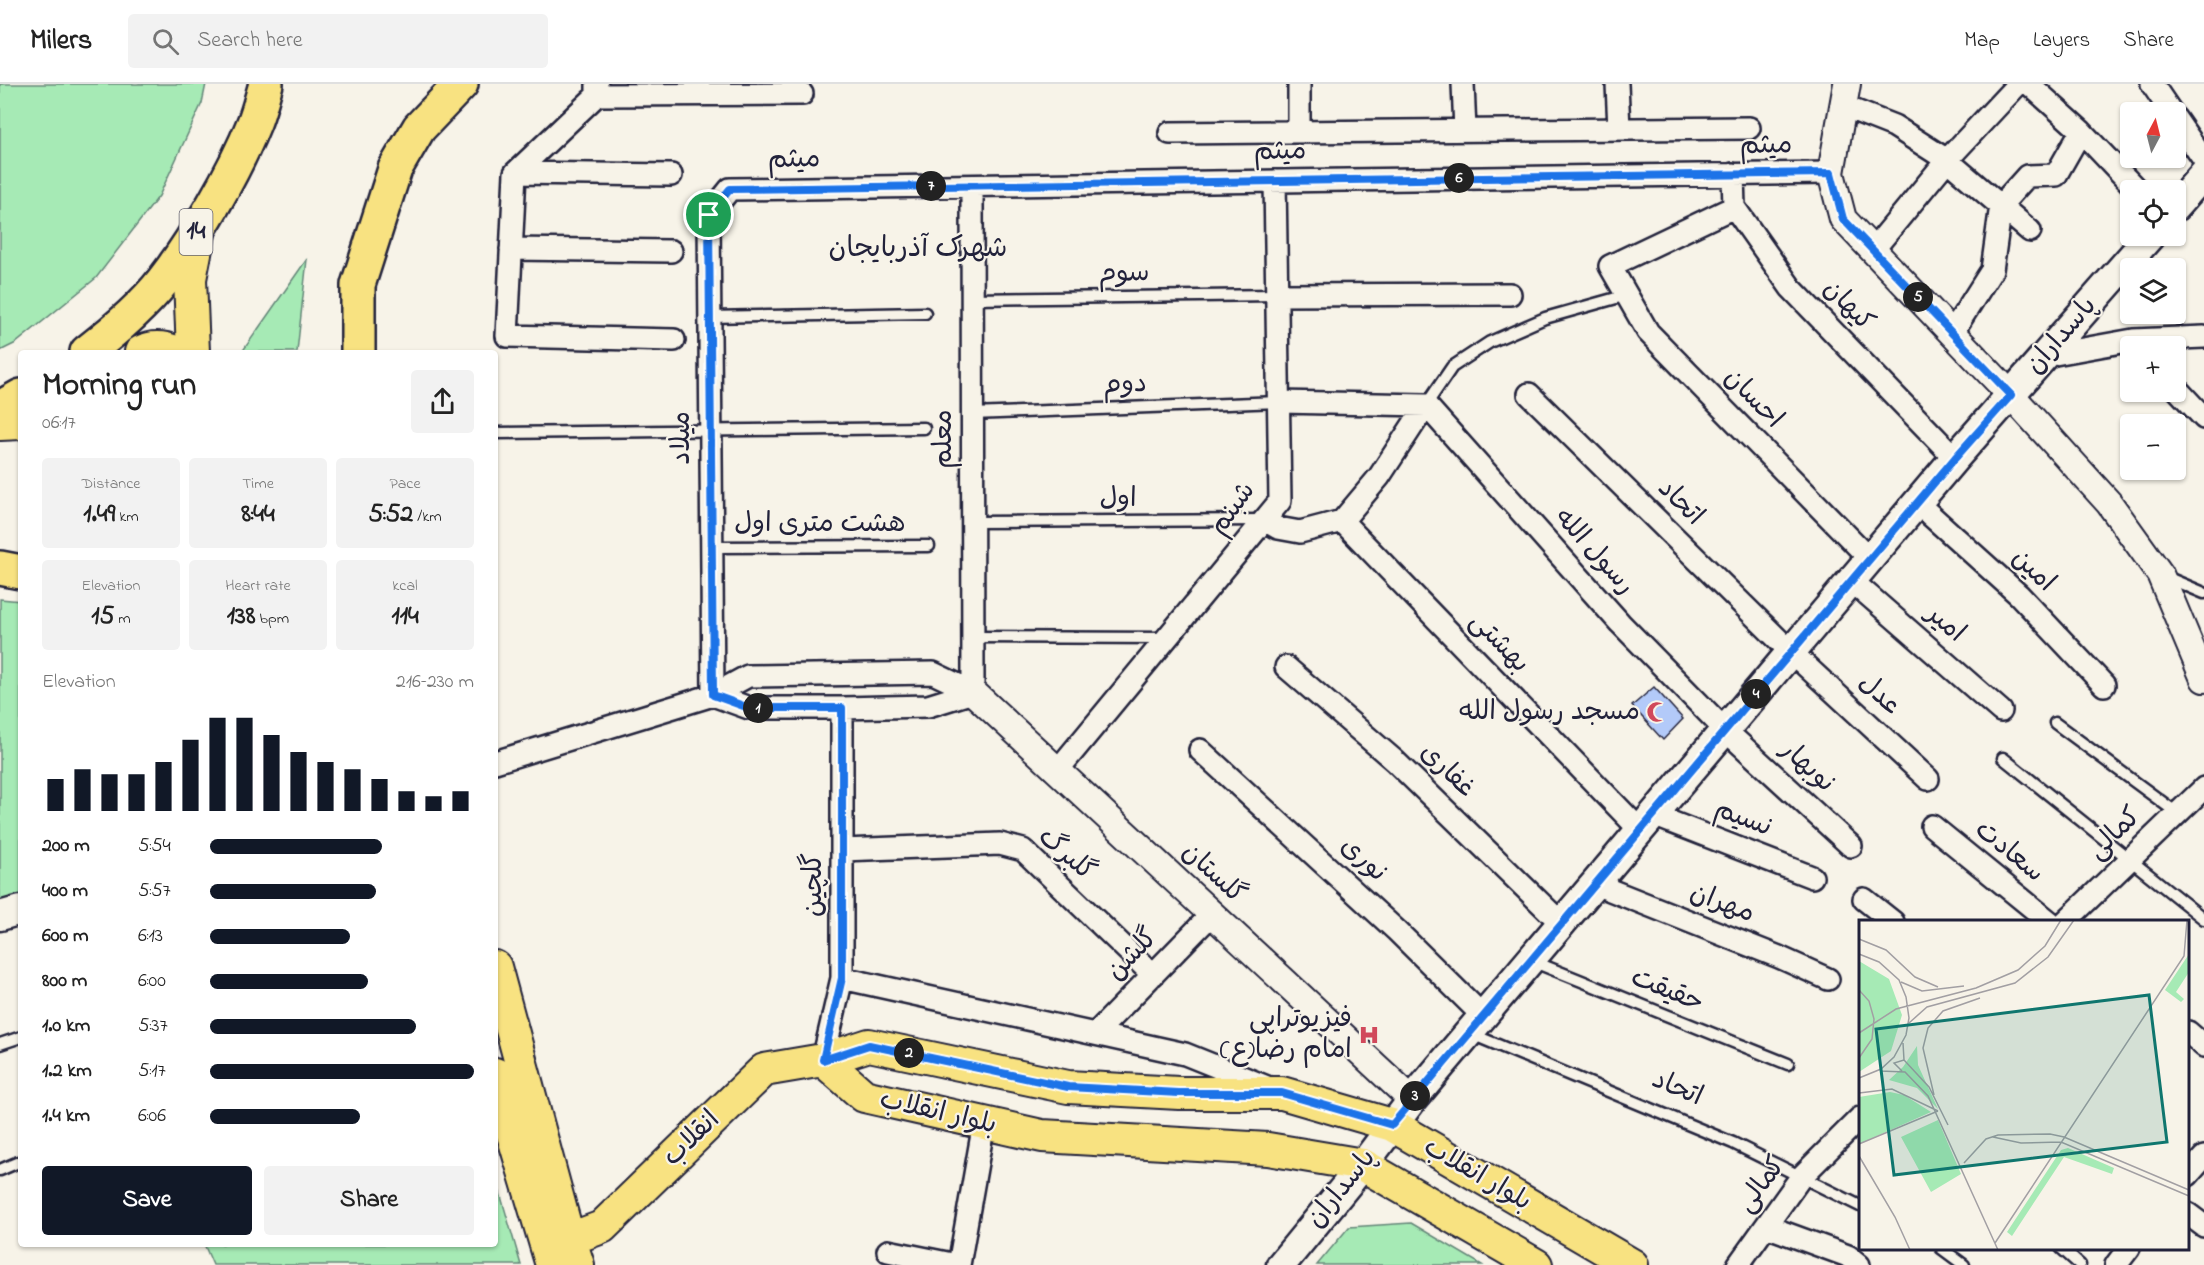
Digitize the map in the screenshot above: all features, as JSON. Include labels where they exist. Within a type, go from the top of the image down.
[{"type":"highway","name":"14","points":[[90,350],[115,331],[162,282],[200,226],[235,164],[255,122],[266,84]]},
{"type":"highway","points":[[358,350],[358,285],[395,169],[419,128],[461,84]]},
{"type":"highway","points":[[0,408],[18,398]]},
{"type":"highway","points":[[0,568],[18,571]]},
{"type":"main road","points":[[2186,194],[2204,174]]},
{"type":"main road","points":[[193,350],[190,279],[200,226]]},
{"type":"main road","name":"پاسداران","points":[[1281,1265],[1363,1166],[1412,1100],[1561,923],[1955,458],[2141,246]]},
{"type":"main road","points":[[146,350],[164,348],[170,350]]},
{"type":"main road","points":[[0,424],[18,423]]},
{"type":"main road","points":[[0,916],[18,911]]},
{"type":"main road","points":[[498,978],[574,1252]]},
{"type":"main road","name":"بلوار انقلاب","points":[[823,1060],[869,1045],[1068,1087],[1179,1093],[1282,1093],[1392,1125],[1632,1265]]},
{"type":"main road","name":"انقلاب","points":[[574,1252],[764,1070],[823,1060]]},
{"type":"main road","name":"بلوار انقلاب","points":[[823,1060],[864,1096],[1042,1136],[1268,1149],[1363,1166],[1536,1265]]},
{"type":"main road","points":[[498,1084],[552,1265]]},
{"type":"street","points":[[1299,84],[1299,132]]},
{"type":"street","points":[[1463,84],[1465,130]]},
{"type":"street","points":[[1617,84],[1619,129]]},
{"type":"street","points":[[1873,250],[1947,160],[2018,84]]},
{"type":"street","points":[[2029,84],[2081,131],[2128,180]]},
{"type":"street","points":[[2152,84],[2164,102]]},
{"type":"street","points":[[674,340],[507,336],[515,172],[597,90],[802,94]]},
{"type":"street","points":[[2030,231],[1947,160],[1845,95],[1831,173],[1843,219],[2011,395],[2109,503],[2160,574],[2204,679]]},
{"type":"street","points":[[1170,132],[1749,128]]},
{"type":"street","points":[[1952,333],[1992,270],[2001,205],[2027,176],[2056,175],[2081,131]]},
{"type":"street","points":[[2186,134],[2204,160]]},
{"type":"street","points":[[515,172],[671,176]]},
{"type":"street","name":"میثم","points":[[730,189],[1831,173]]},
{"type":"street","points":[[1732,174],[1734,207]]},
{"type":"street","name":"شبنم","points":[[1058,771],[1280,501],[1275,181]]},
{"type":"street","name":"معلم","points":[[972,186],[973,692]]},
{"type":"street","name":"میلاد","points":[[713,695],[709,215],[730,189]]},
{"type":"street","name":"احسان","points":[[1734,207],[1610,266],[1648,332],[1861,570]]},
{"type":"street","name":"کیهان","points":[[1734,207],[1791,288],[1955,458]]},
{"type":"street","points":[[511,249],[671,251]]},
{"type":"street","points":[[1276,295],[1510,294]]},
{"type":"street","points":[[2186,339],[2204,337]]},
{"type":"street","points":[[2044,356],[2120,345]]},
{"type":"street","name":"اتحاد","points":[[1529,394],[1791,652]]},
{"type":"street","points":[[2186,399],[2204,418]]},
{"type":"street","points":[[1278,402],[1426,405]]},
{"type":"street","points":[[1264,520],[1278,528],[1300,532],[1342,521],[1379,477],[1426,405]]},
{"type":"street","name":"رسول الله","points":[[1426,405],[1620,623],[1725,730]]},
{"type":"street","name":"امین","points":[[1917,503],[2019,595],[2104,685]]},
{"type":"street","name":"بهشتی","points":[[1342,521],[1647,823]]},
{"type":"street","name":"امیر","points":[[1861,570],[2001,711]]},
{"type":"street","name":"عدل","points":[[1791,652],[1928,779]]},
{"type":"street","name":"غفاری","points":[[1286,667],[1395,761],[1561,923]]},
{"type":"street","name":"گلستان","points":[[498,761],[713,695],[748,676],[933,673],[973,692],[1412,1100]]},
{"type":"street","points":[[713,695],[749,708],[842,708],[928,706],[973,692]]},
{"type":"street","name":"گلچین","points":[[823,1060],[842,978],[842,708]]},
{"type":"street","name":"نوبهار","points":[[1725,730],[1851,846]]},
{"type":"street","name":"نوری","points":[[1200,750],[1398,931],[1476,1024]]},
{"type":"street","name":"کمالی","points":[[2066,920],[2204,788]]},
{"type":"street","name":"نسیم","points":[[1647,823],[1812,877]]},
{"type":"street","name":"سعادت","points":[[1932,826],[2049,920]]},
{"type":"street","name":"گلبرگ","points":[[842,850],[1000,844],[1023,850],[1153,975]]},
{"type":"street","name":"مهران","points":[[1595,884],[1779,957],[1828,979]]},
{"type":"street","points":[[1864,899],[1892,920]]},
{"type":"street","name":"گلشن","points":[[1095,1034],[1212,914]]},
{"type":"street","points":[[842,978],[1185,1054],[1282,1093]]},
{"type":"street","points":[[2189,1034],[2204,1046]]},
{"type":"street","name":"کمالی","points":[[1738,1265],[1801,1177],[1859,1119]]},
{"type":"street","points":[[888,1251],[958,1265],[984,1123]]},
{"type":"street","points":[[2189,1215],[2204,1226]]},
{"type":"street","points":[[1766,1226],[1848,1256],[1858,1265]]},
{"type":"street","points":[[2116,1265],[2127,1250]]},
{"type":"lane","name":"سوم","points":[[972,299],[1276,295]]},
{"type":"lane","points":[[1426,405],[1452,367],[1490,342],[1545,318],[1627,295]]},
{"type":"lane","points":[[710,317],[925,313]]},
{"type":"lane","name":"دوم","points":[[972,414],[1278,402]]},
{"type":"lane","points":[[498,434],[924,428]]},
{"type":"lane","name":"اول","points":[[972,522],[1264,520]]},
{"type":"lane","name":"هشت متری اول","points":[[712,547],[929,546]]},
{"type":"lane","points":[[2160,574],[2204,593]]},
{"type":"lane","points":[[972,637],[1167,638]]},
{"type":"lane","points":[[2055,723],[2177,813]]},
{"type":"lane","points":[[2002,758],[2204,919]]},
{"type":"lane","name":"حقیقت","points":[[1530,960],[1788,1064]]},
{"type":"lane","name":"اتحاد","points":[[1476,1024],[1733,1143],[1859,1206]]},
{"type":"lane","points":[[0,1044],[18,1038]]},
{"type":"lane","points":[[0,1170],[18,1162]]},
{"type":"lane","points":[[1944,1250],[1964,1265]]},
{"type":"lane","points":[[2063,1250],[2080,1265]]},
{"type":"green space","points":[[0,84],[206,84],[202,103],[159,196],[96,278],[16,343],[0,351]]},
{"type":"green space","points":[[307,259],[297,350],[243,350]]},
{"type":"green space","points":[[0,599],[18,601],[18,901],[0,906]]},
{"type":"green space","points":[[498,1186],[521,1265],[213,1265],[205,1247],[498,1247]]},
{"type":"green space","points":[[1411,1223],[1482,1265],[1317,1265],[1349,1227]]},
{"type":"building","name":"مسجد رسول الله","points":[[1654,687],[1683,719],[1663,740],[1632,706]]},
{"type":"place","name":"مسجد رسول الله","points":[[1657,712]]},
{"type":"place","name":"فیزیوتراپی امام رضا(ع)","points":[[1369,1035]]},
{"type":"district","name":"شهرک آذربایجان","points":[[918,249]]},
{"type":"route","points":[[1831,173],[1843,219],[2011,395],[1955,458],[1392,1125],[1282,1093],[1179,1093],[1068,1087],[869,1045],[823,1060],[842,978],[842,708],[749,708],[713,695],[709,215],[730,189],[1831,173]]}]
